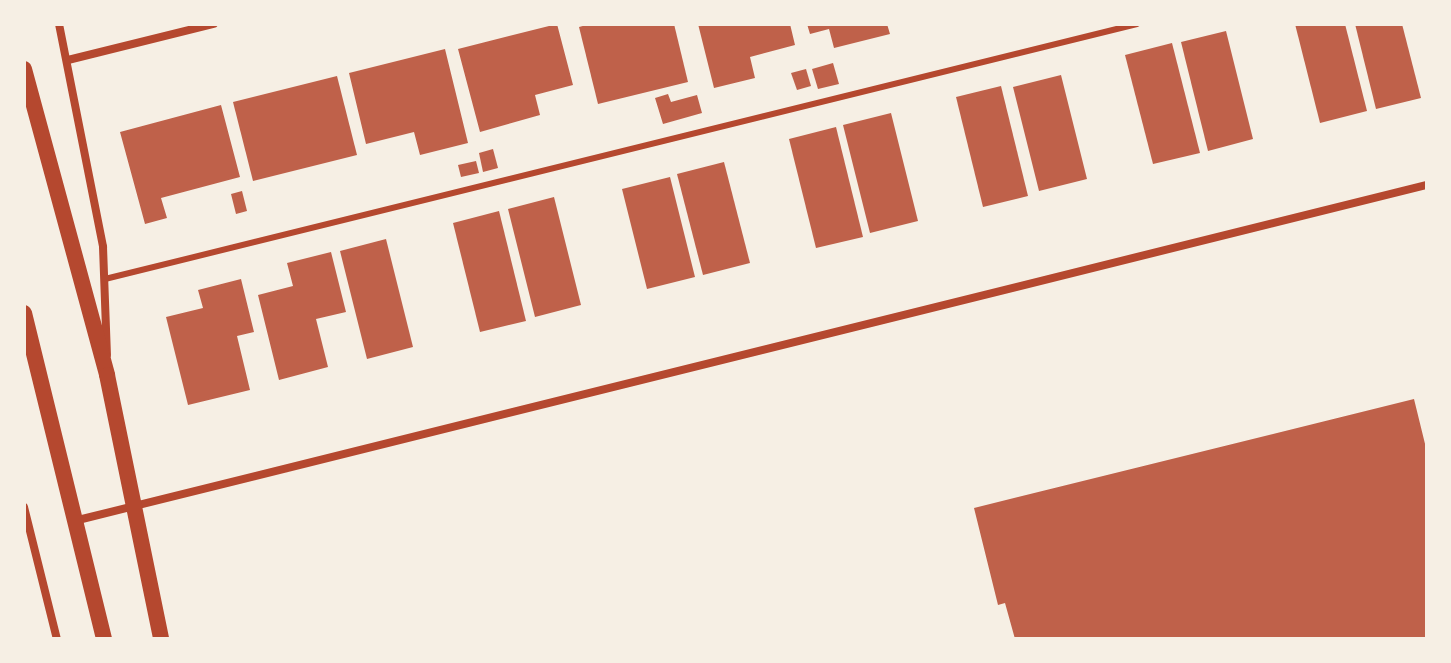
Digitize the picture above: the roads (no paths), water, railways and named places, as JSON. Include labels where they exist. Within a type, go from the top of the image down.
[{"type":"main road","points":[[24,69],[107,375],[161,639]]},
{"type":"main road","points":[[24,313],[104,639]]},
{"type":"street","points":[[59,24],[68,60],[105,279],[107,375]]},
{"type":"street","points":[[68,60],[214,24]]},
{"type":"street","points":[[74,521],[1427,185]]},
{"type":"street","points":[[24,507],[57,639]]},
{"type":"lane","points":[[105,279],[1137,24]]}]
